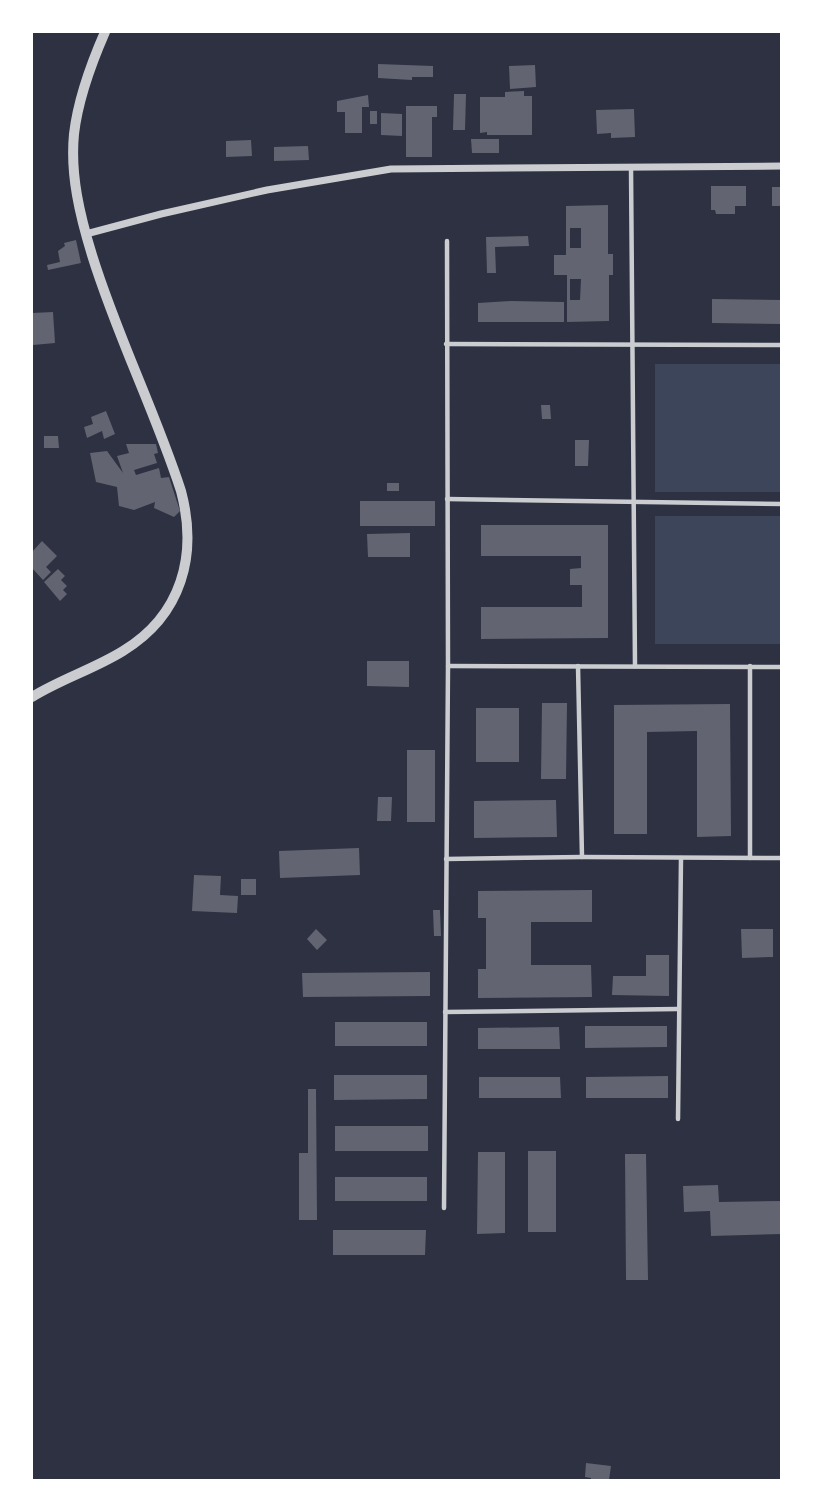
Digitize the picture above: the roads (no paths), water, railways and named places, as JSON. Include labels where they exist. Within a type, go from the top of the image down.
[{"type":"street","points":[[32,697],[116,655],[145,634],[162,616],[176,592],[185,569],[188,551],[187,521],[178,483],[107,299],[86,234],[74,178],[74,132],[82,94],[105,32]]},
{"type":"street","points":[[86,234],[267,190],[376,170],[432,167],[782,166]]},
{"type":"lane","points":[[632,167],[635,666]]},
{"type":"lane","points":[[444,1208],[448,666],[447,241]]},
{"type":"lane","points":[[446,344],[782,345]]},
{"type":"lane","points":[[447,499],[782,504]]},
{"type":"lane","points":[[448,666],[782,667]]},
{"type":"lane","points":[[578,666],[582,857]]},
{"type":"lane","points":[[750,666],[750,858]]},
{"type":"lane","points":[[678,1119],[681,858]]},
{"type":"lane","points":[[446,859],[782,858]]},
{"type":"lane","points":[[445,1012],[678,1009]]}]
